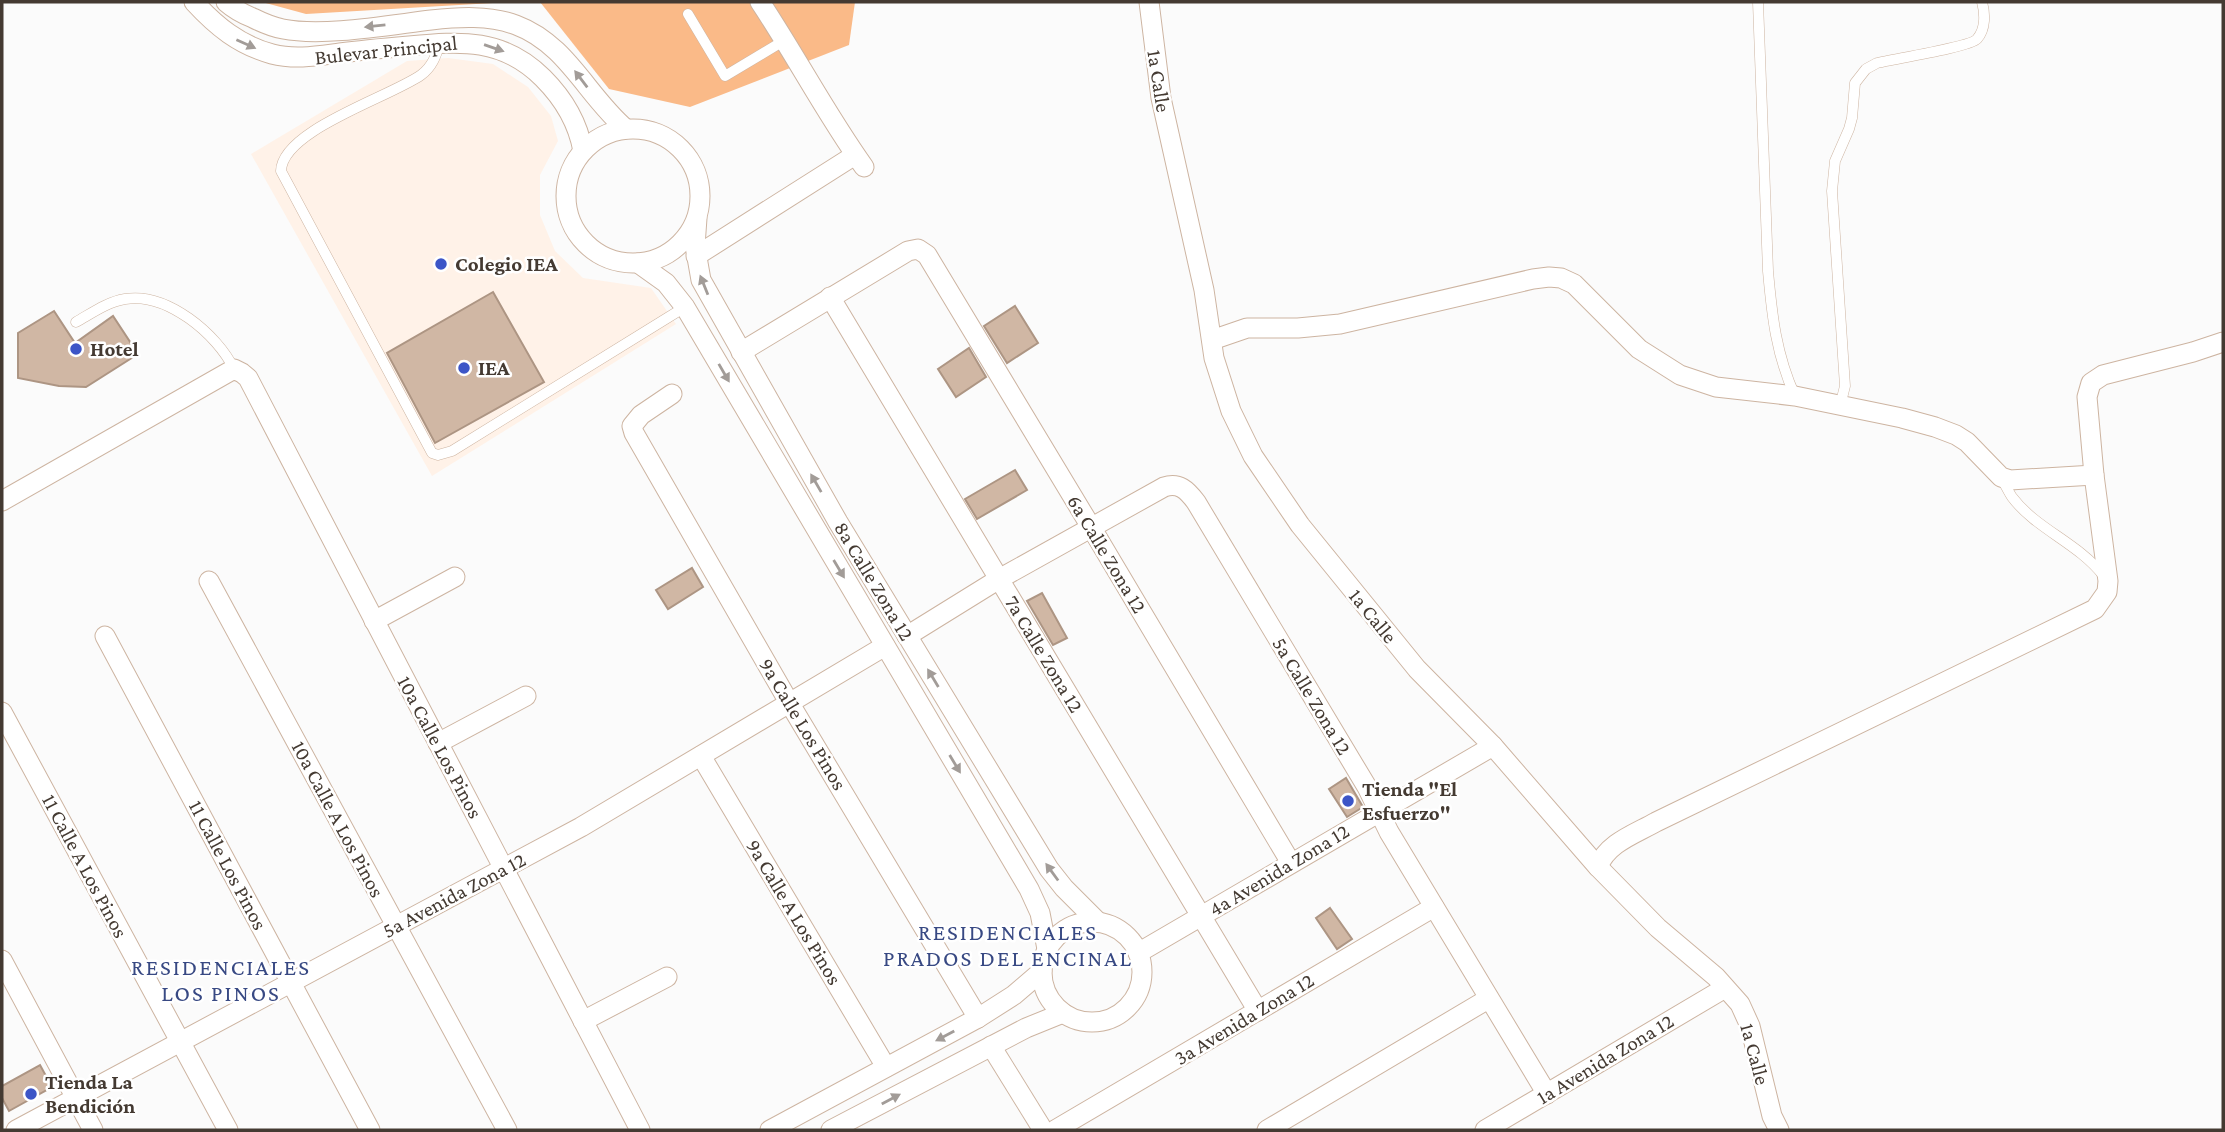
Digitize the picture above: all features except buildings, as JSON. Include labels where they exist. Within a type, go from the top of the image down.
[{"type":"street","name":"Bulevar Principal","points":[[194,2],[212,23],[240,42],[273,54],[305,58],[465,42],[484,44],[504,51],[538,73],[553,88],[580,135],[583,151]]},
{"type":"street","name":"Bulevar Principal","points":[[226,2],[243,14],[285,30],[334,30],[455,18],[512,24],[544,39],[563,56],[597,100],[626,129]]},
{"type":"street","points":[[696,256],[860,161],[760,2]]},
{"type":"street","name":"1a Calle","points":[[1149,2],[1160,98],[1204,290],[1221,385],[1253,456],[1276,492],[1417,669],[1493,746],[1598,867],[1658,928],[1716,977],[1740,1004],[1750,1026],[1772,1116],[1779,1130]]},
{"type":"street","points":[[626,129],[657,133],[675,144],[689,159],[698,178],[700,198],[697,218],[687,236],[674,250],[657,259],[638,263],[618,261],[600,254],[584,242],[573,225],[567,206],[567,187],[572,168],[583,151],[596,140],[626,129]]},
{"type":"street","name":"8a Calle Zona 12","points":[[697,218],[696,256],[701,280],[709,297],[838,522],[1049,869],[1098,922]]},
{"type":"street","name":"6a Calle Zona 12","points":[[830,297],[908,251],[918,249],[930,259],[1291,863]]},
{"type":"street","name":"8a Calle Zona 12","points":[[638,263],[666,283],[685,307],[1029,889],[1040,912],[1047,949]]},
{"type":"street","points":[[1212,340],[1247,328],[1298,328],[1340,324],[1511,284],[1549,277],[1561,278],[1574,284],[1639,349],[1680,375],[1716,387],[1795,396],[1902,418],[1956,435],[1981,455],[2001,477],[2020,481],[2094,475]]},
{"type":"street","points":[[741,352],[830,297]]},
{"type":"street","name":"7a Calle Zona 12","points":[[830,297],[1258,1011]]},
{"type":"street","points":[[1598,867],[1611,847],[1656,822],[2095,609],[2107,592],[2107,567],[2094,475],[2087,397],[2091,383],[2095,378],[2223,342]]},
{"type":"street","points":[[2,501],[234,369]]},
{"type":"street","name":"10a Calle Los Pinos","points":[[234,369],[248,379],[640,1130]]},
{"type":"street","name":"9a Calle Los Pinos","points":[[672,394],[641,415],[632,426],[637,439],[790,704],[978,1018]]},
{"type":"street","name":"5a Calle Zona 12","points":[[1091,527],[1164,487],[1178,485],[1196,502],[1367,787],[1388,832],[1547,1094]]},
{"type":"street","points":[[907,636],[999,579],[1091,527]]},
{"type":"street","points":[[374,621],[456,577]]},
{"type":"street","name":"10a Calle A Los Pinos","points":[[209,581],[507,1130]]},
{"type":"street","name":"11 Calle Los Pinos","points":[[105,636],[370,1130]]},
{"type":"street","name":"5a Avenida Zona 12","points":[[16,1130],[600,817],[886,646]]},
{"type":"street","points":[[438,743],[526,696]]},
{"type":"street","name":"11 Calle A Los Pinos","points":[[2,712],[228,1130]]},
{"type":"street","name":"4a Avenida Zona 12","points":[[1138,953],[1493,746]]},
{"type":"street","name":"9a Calle A Los Pinos","points":[[701,756],[886,1067]]},
{"type":"street","name":"3a Avenida Zona 12","points":[[1055,1130],[1434,907]]},
{"type":"street","points":[[1098,922],[1122,932],[1138,953],[1142,969],[1140,985],[1134,999],[1123,1011],[1109,1019],[1094,1022],[1078,1020],[1063,1013],[1044,987],[1042,971],[1047,949],[1056,937],[1068,928],[1098,922]]},
{"type":"street","points":[[2,960],[93,1130]]},
{"type":"street","points":[[770,1130],[978,1018],[1014,995],[1042,971]]},
{"type":"street","points":[[583,1021],[667,977]]},
{"type":"street","name":"1a Avenida Zona 12","points":[[1485,1130],[1725,988]]},
{"type":"street","points":[[1267,1130],[1488,999]]},
{"type":"street","points":[[835,1129],[991,1046],[1063,1013]]},
{"type":"street","points":[[991,1046],[1043,1130]]},
{"type":"lane","points":[[1758,2],[1772,313],[1778,350],[1795,396]]},
{"type":"lane","points":[[1837,406],[1845,386],[1832,181],[1835,161],[1849,129],[1855,83],[1866,69],[1877,63],[1959,47],[1977,39],[1984,19],[1982,2]]},
{"type":"lane","points":[[688,14],[725,76],[785,40]]},
{"type":"lane","points":[[440,43],[434,61],[422,74],[359,105],[297,143],[283,158],[281,171],[432,453],[438,455],[452,451],[685,307]]},
{"type":"lane","points":[[76,322],[113,301],[147,299],[169,307],[210,334],[225,352],[234,369]]},
{"type":"lane","points":[[2001,477],[2020,505],[2041,524],[2090,559],[2104,576],[2107,592]]},
{"type":"shaded area","points":[[262,2],[510,2],[306,14]]},
{"type":"shaded area","points":[[540,2],[855,2],[849,45],[690,107],[609,89]]},
{"type":"shaded area","name":"Colegio IEA","points":[[448,58],[493,64],[528,87],[551,116],[558,141],[540,175],[540,215],[555,251],[583,278],[651,288],[676,324],[432,476],[251,154],[407,61]]},
{"type":"place","name":"Colegio IEA","points":[[441,264]]},
{"type":"place","name":"Hotel","points":[[76,349]]},
{"type":"place","name":"IEA","points":[[464,368]]},
{"type":"place","name":"Tienda \"El Esfuerzo\"","points":[[1348,801]]},
{"type":"place","name":"Tienda La Bendición","points":[[31,1094]]},
{"type":"district","name":"RESIDENCIALES PRADOS DEL ENCINAL","points":[[1008,945]]},
{"type":"district","name":"RESIDENCIALES LOS PINOS","points":[[221,980]]}]
